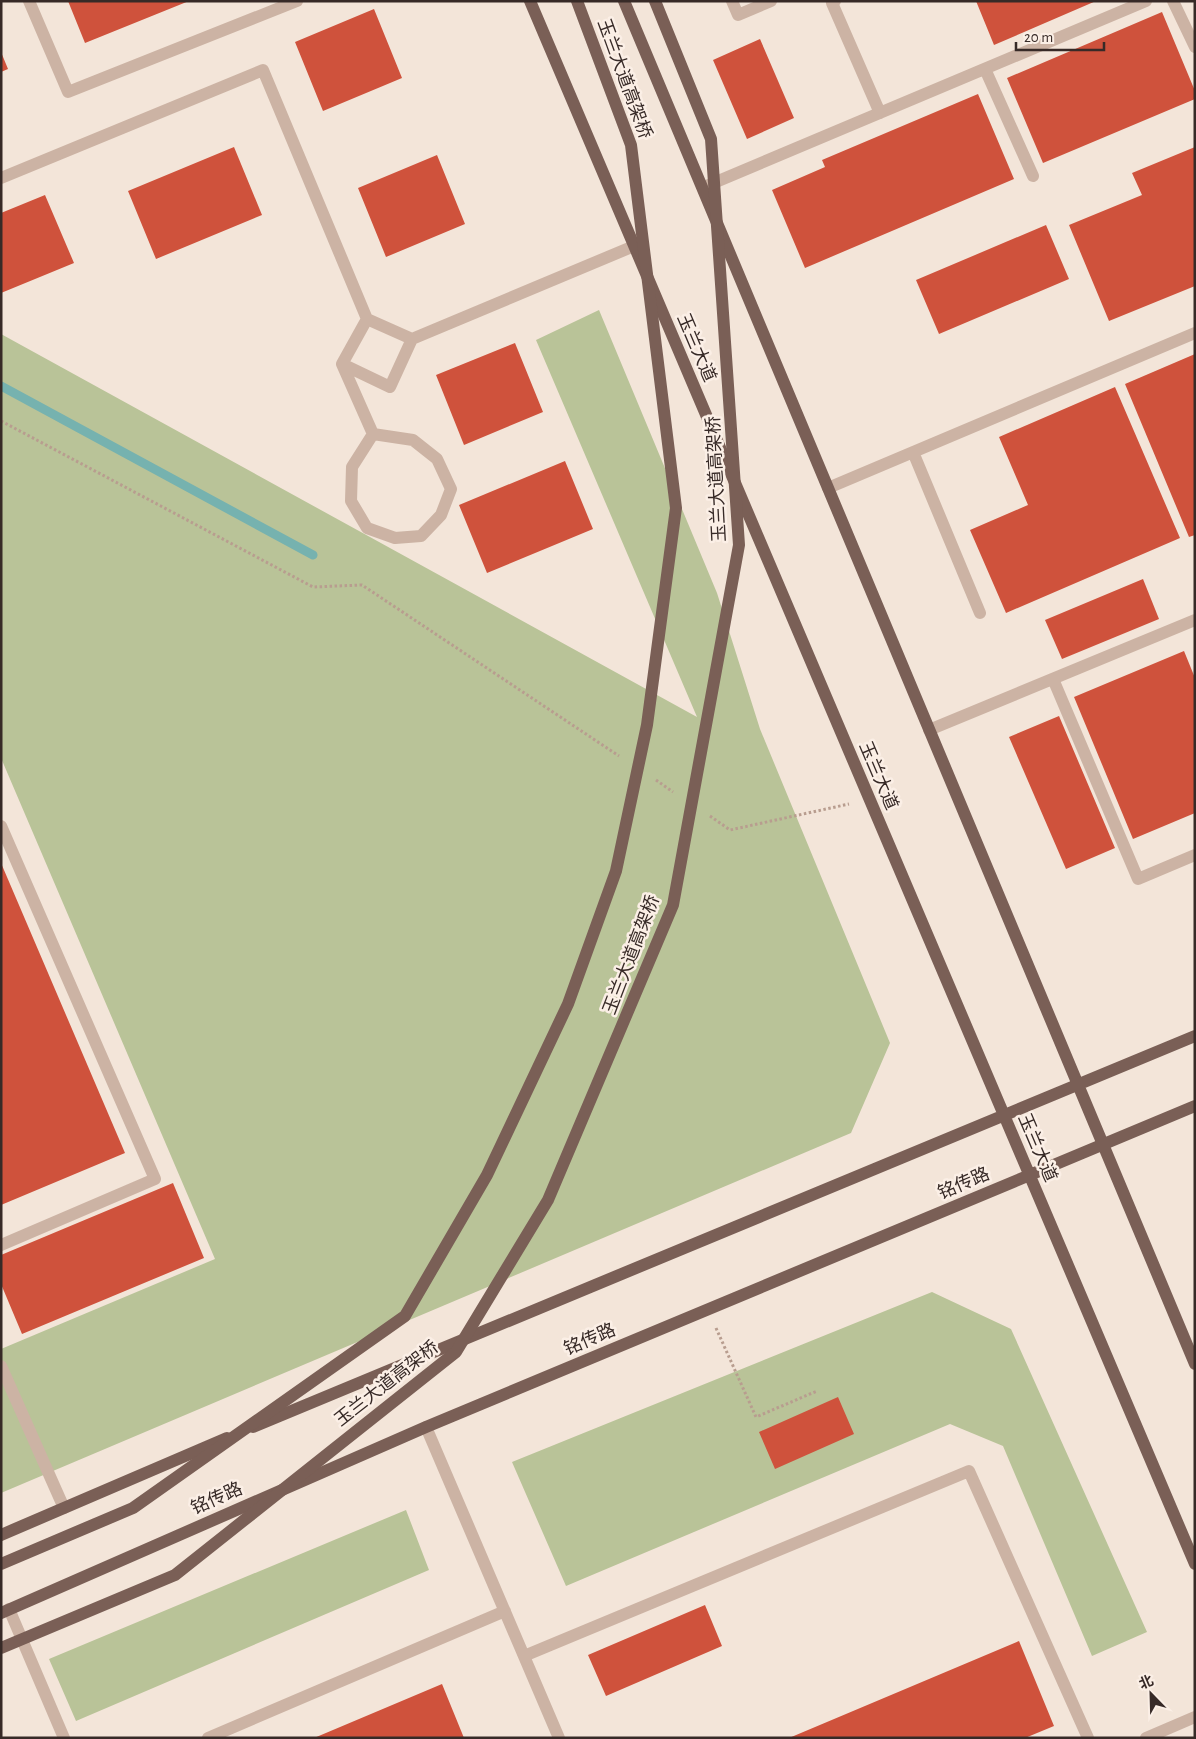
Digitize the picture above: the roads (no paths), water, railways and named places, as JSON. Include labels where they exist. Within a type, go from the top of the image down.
[{"type":"main road","name":"玉兰大道","points":[[530,1],[1195,1564]]},
{"type":"main road","name":"玉兰大道高架桥","points":[[1,1564],[133,1508],[405,1316],[487,1175],[568,1004],[616,871],[647,725],[676,508],[631,145],[577,1]]},
{"type":"main road","points":[[624,1],[1195,1364]]},
{"type":"main road","name":"玉兰大道高架桥","points":[[1,1648],[174,1576],[456,1352],[548,1200],[673,905],[739,545],[711,139],[655,1]]},
{"type":"main road","points":[[1,1535],[272,1419],[1195,1036]]},
{"type":"main road","name":"铭传路","points":[[5,1611],[426,1427],[1195,1106]]},
{"type":"lane","points":[[30,1],[68,92],[297,1]]},
{"type":"lane","points":[[732,1],[738,15],[771,1]]},
{"type":"lane","points":[[836,1],[832,3],[880,113]]},
{"type":"lane","points":[[702,188],[1146,1]]},
{"type":"lane","points":[[1174,1],[1195,47]]},
{"type":"lane","points":[[985,69],[1033,176]]},
{"type":"lane","points":[[1,178],[263,70],[367,319],[412,339]]},
{"type":"lane","points":[[342,364],[390,387],[412,339],[634,246]]},
{"type":"lane","points":[[342,364],[367,319]]},
{"type":"lane","points":[[828,488],[1195,333]]},
{"type":"lane","points":[[342,364],[373,434]]},
{"type":"lane","points":[[373,434],[412,440],[437,459],[450,489],[441,515],[421,536],[395,538],[367,528],[351,502],[352,466],[373,434]]},
{"type":"lane","points":[[913,452],[980,612]]},
{"type":"lane","points":[[929,730],[1195,620]]},
{"type":"lane","points":[[1053,679],[1138,879],[1195,855]]},
{"type":"lane","points":[[1,826],[155,1179],[1,1245]]},
{"type":"lane","points":[[1,1366],[64,1508]]},
{"type":"lane","points":[[426,1427],[524,1656],[556,1737]]},
{"type":"lane","points":[[524,1656],[969,1471],[1088,1738]]},
{"type":"lane","points":[[5,1611],[64,1738]]},
{"type":"lane","points":[[208,1738],[505,1611]]},
{"type":"lane","points":[[1146,1738],[1195,1717]]},
{"type":"waterway","points":[[1,386],[313,555]]}]
